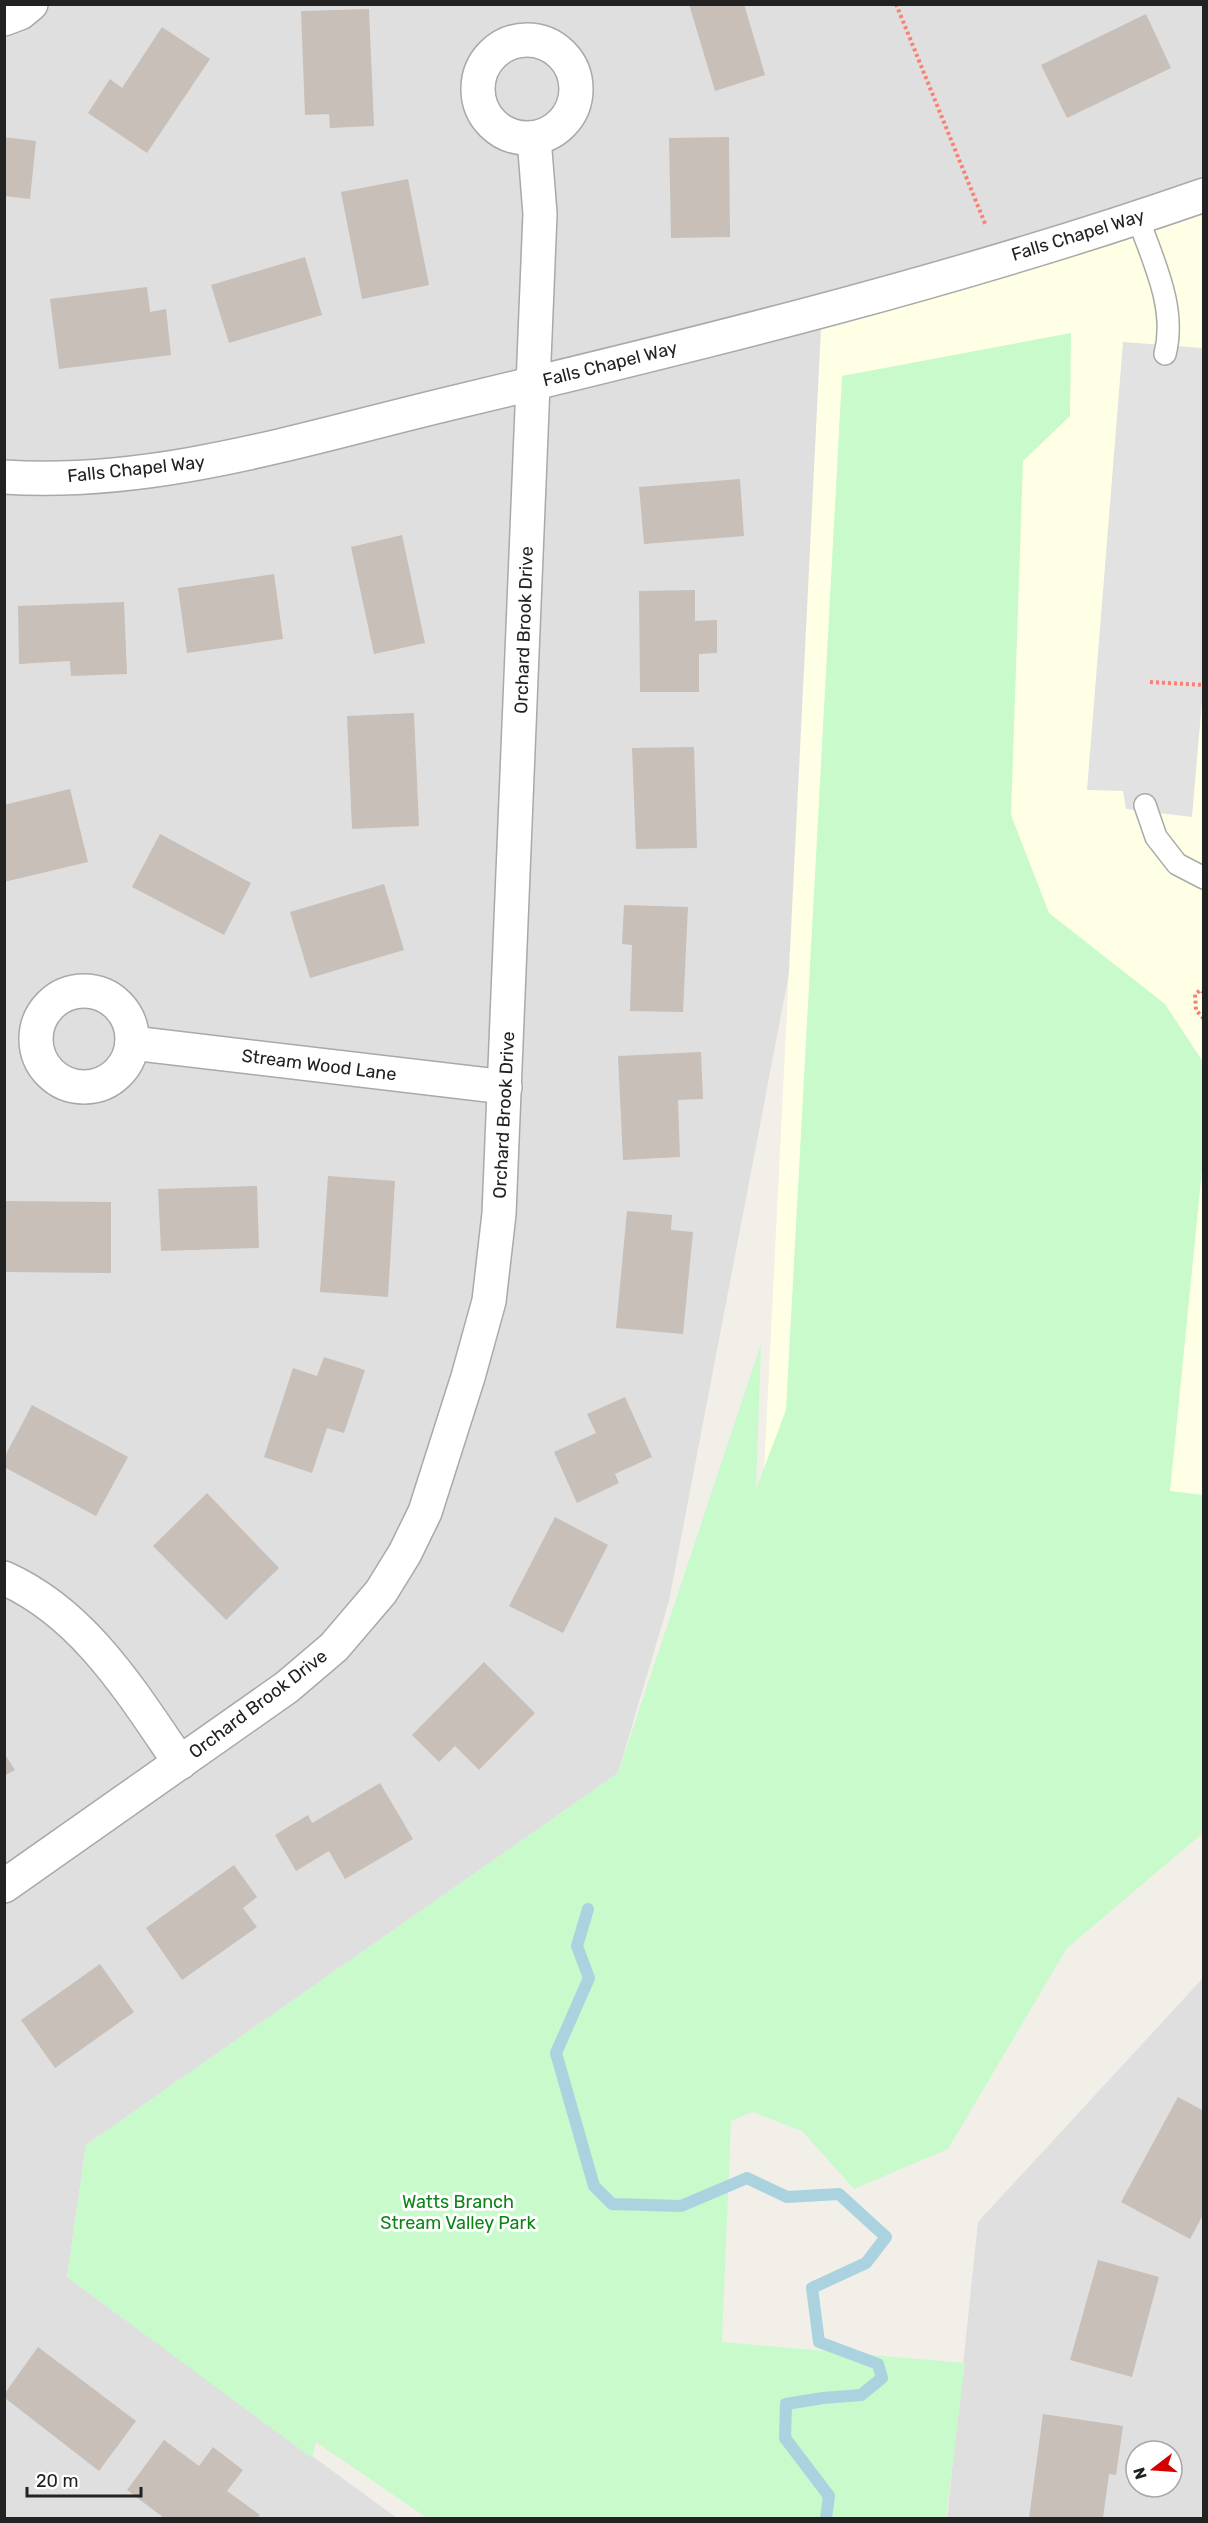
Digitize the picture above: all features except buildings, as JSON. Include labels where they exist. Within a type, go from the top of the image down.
[{"type":"street","points":[[4,19],[20,14],[30,4]]},
{"type":"street","name":"Orchard Brook Drive","points":[[4,1886],[286,1687],[334,1647],[381,1592],[410,1543],[425,1512],[468,1377],[489,1301],[499,1214],[540,214],[534,138]]},
{"type":"street","name":"Falls Chapel Way","points":[[4,477],[85,478],[149,471],[214,460],[534,384],[800,315],[1138,218],[1203,195]]},
{"type":"street","name":"Stream Wood Lane","points":[[132,1043],[505,1087]]},
{"type":"street","points":[[4,1578],[55,1608],[92,1641],[180,1763]]},
{"type":"lane","points":[[1138,218],[1170,324],[1165,354]]},
{"type":"lane","points":[[1145,805],[1156,837],[1177,864],[1203,878]]},
{"type":"path","points":[[896,4],[999,259]]},
{"type":"path","points":[[1150,682],[1203,685]]},
{"type":"path","points":[[1203,993],[1201,990],[1195,994],[1196,1010],[1203,1019]]},
{"type":"shaded area","points":[[5,5],[1203,5],[1203,195],[790,968],[669,1601],[618,1773],[86,2145],[67,2277],[397,2518],[5,2518]]},
{"type":"shaded area","points":[[1203,195],[1203,1801],[750,1753],[822,309]]},
{"type":"shaded area","points":[[1123,342],[1203,348],[1204,678],[1192,817],[1126,809],[1123,791],[1087,790]]},
{"type":"shaded area","points":[[1203,1978],[1203,2518],[947,2518],[978,2222]]},
{"type":"green space","name":"Watts Branch Stream Valley Park","points":[[1071,333],[1070,416],[1023,461],[1011,815],[1049,913],[1165,1004],[1203,1062],[1203,1160],[1170,1491],[1203,1495],[1203,1833],[1067,1948],[948,2149],[854,2189],[802,2131],[752,2112],[731,2121],[722,2342],[965,2363],[946,2518],[427,2518],[316,2442],[312,2458],[67,2277],[86,2145],[618,1773],[761,1344],[756,1489],[786,1410],[842,376]]},
{"type":"waterway","points":[[588,1909],[577,1946],[589,1978],[556,2053],[594,2186],[612,2204],[681,2206],[747,2178],[787,2197],[839,2194],[886,2237],[866,2263],[812,2288],[819,2342],[878,2364],[882,2378],[861,2395],[786,2404],[785,2438],[829,2496],[826,2518]]}]
